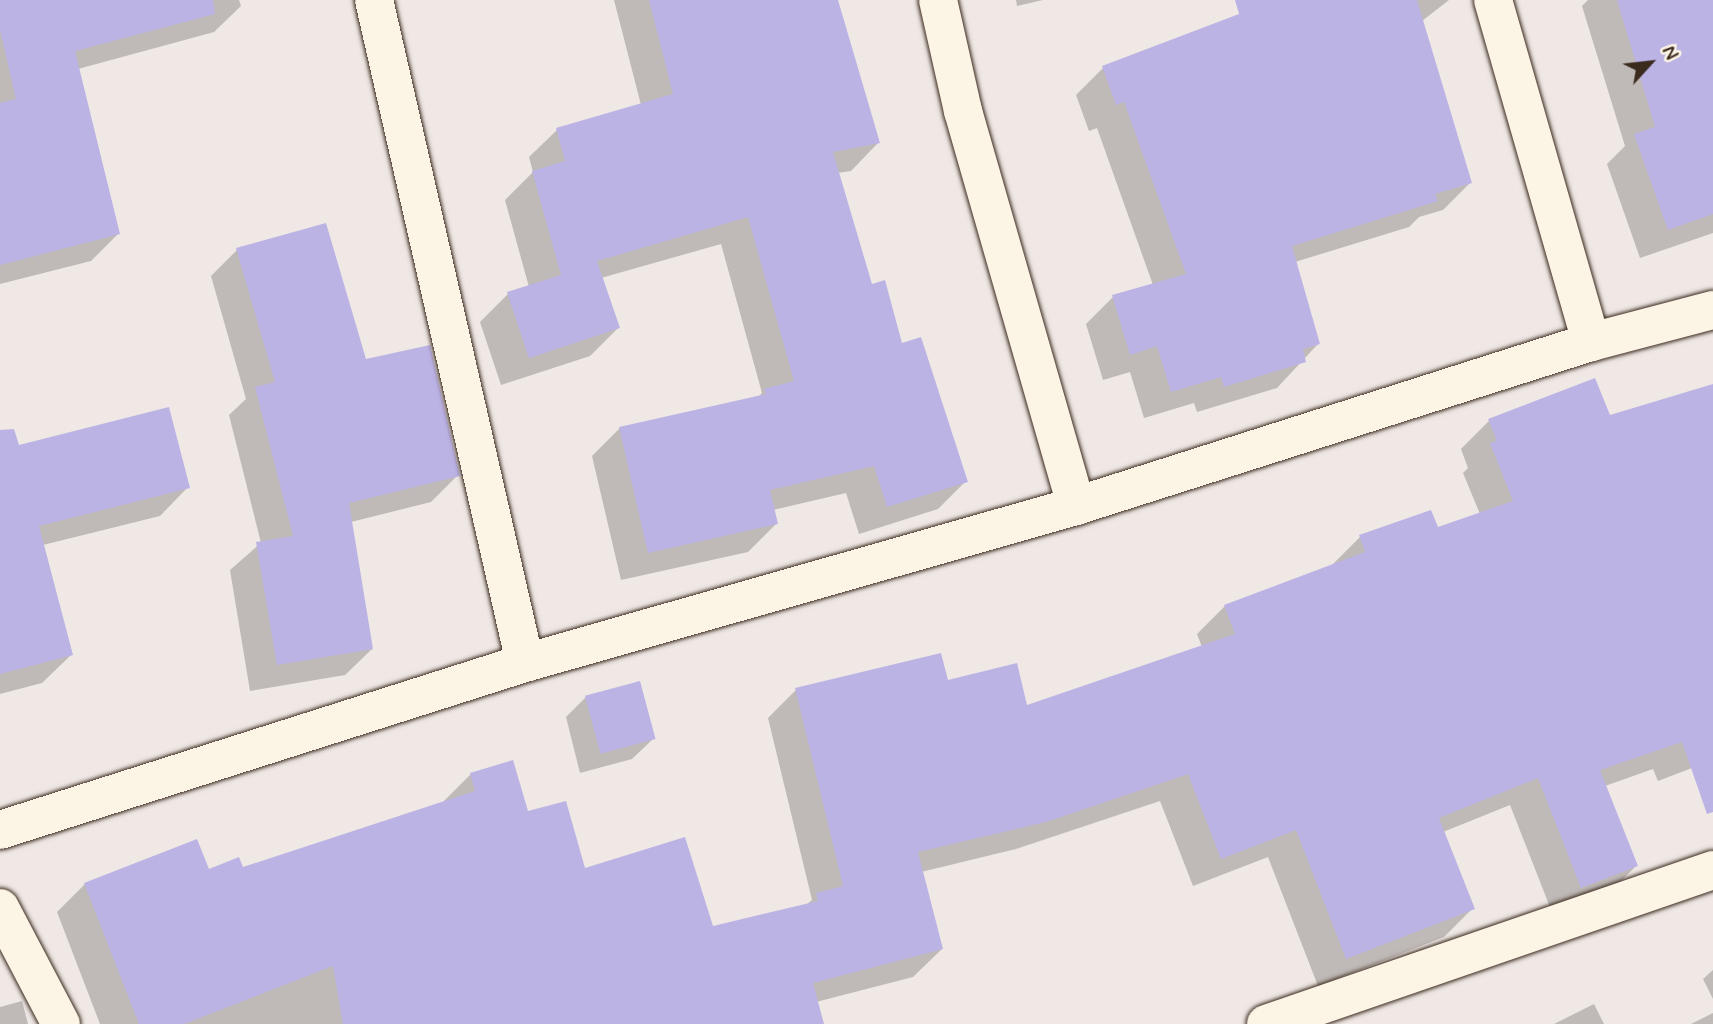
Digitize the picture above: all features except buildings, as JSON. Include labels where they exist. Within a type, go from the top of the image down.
[{"type":"street","points":[[374,0],[524,663]]},
{"type":"street","points":[[938,0],[963,111],[1076,506]]},
{"type":"street","points":[[1493,0],[1591,342]]},
{"type":"street","points":[[0,830],[524,663],[1076,506],[1591,342],[1713,310]]},
{"type":"street","points":[[1269,1024],[1713,870]]},
{"type":"street","points":[[0,908],[61,1024]]}]
